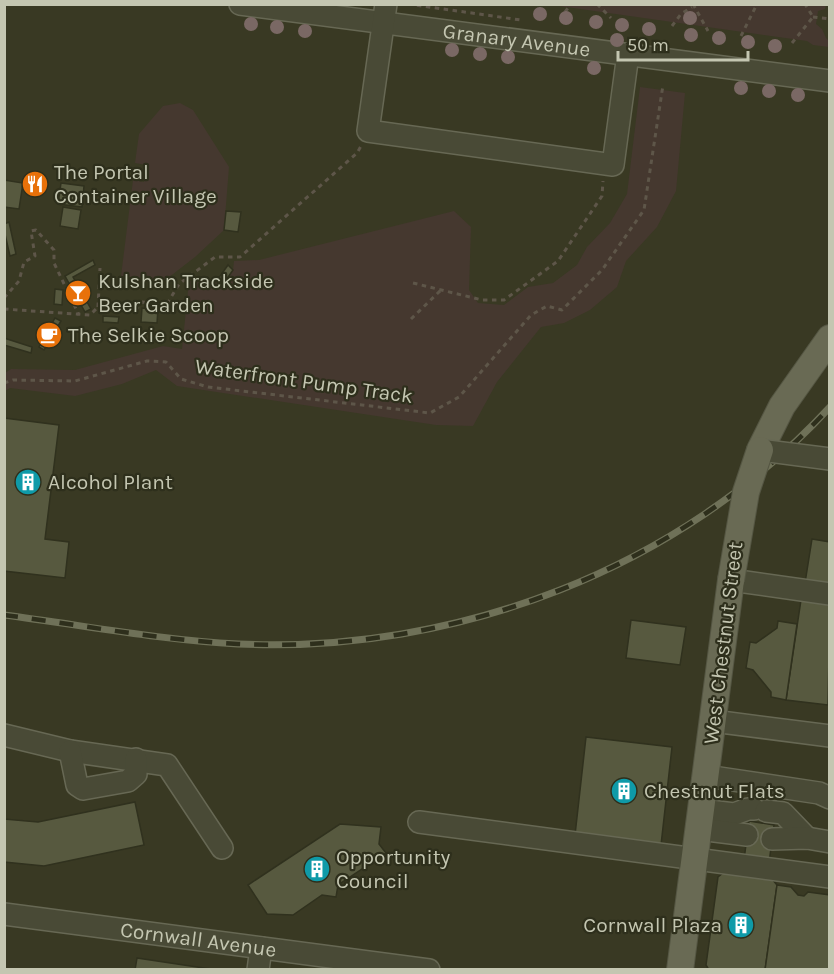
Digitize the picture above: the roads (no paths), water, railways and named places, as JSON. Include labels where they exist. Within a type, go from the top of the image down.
[{"type":"main road","name":"West Chestnut Street","points":[[681,969],[731,580],[746,492],[760,450],[782,406],[830,338]]},
{"type":"street","name":"Granary Avenue","points":[[240,4],[385,14],[628,54],[830,81]]},
{"type":"street","points":[[385,14],[368,131],[612,165],[628,54]]},
{"type":"street","points":[[760,450],[830,459]]},
{"type":"street","points":[[731,580],[830,594]]},
{"type":"street","points":[[713,721],[830,736]]},
{"type":"street","points":[[4,735],[70,751],[167,765],[222,848]]},
{"type":"street","points":[[70,751],[77,785],[83,789],[128,781],[136,774],[136,759]]},
{"type":"street","points":[[706,776],[819,793],[830,798]]},
{"type":"street","points":[[700,820],[735,814],[748,808],[783,813],[807,838]]},
{"type":"street","points":[[700,820],[747,836]]},
{"type":"street","points":[[419,822],[830,877]]},
{"type":"street","points":[[772,839],[807,838],[830,842]]},
{"type":"street","name":"Cornwall Avenue","points":[[4,914],[429,969]]},
{"type":"street","points":[[258,969],[261,948]]},
{"type":"railway","points":[[4,615],[150,636],[238,644],[320,643],[402,634],[482,616],[560,590],[635,556],[705,514],[770,464],[830,407]]},
{"type":"place","name":"The Portal Container Village","points":[[35,184]]},
{"type":"place","name":"Kulshan Trackside Beer Garden","points":[[78,293]]},
{"type":"place","name":"The Selkie Scoop","points":[[49,335]]},
{"type":"place","name":"Alcohol Plant","points":[[28,482]]},
{"type":"place","name":"Chestnut Flats","points":[[624,791]]},
{"type":"place","name":"Opportunity Council","points":[[317,869]]},
{"type":"place","name":"Cornwall Plaza","points":[[741,925]]}]
